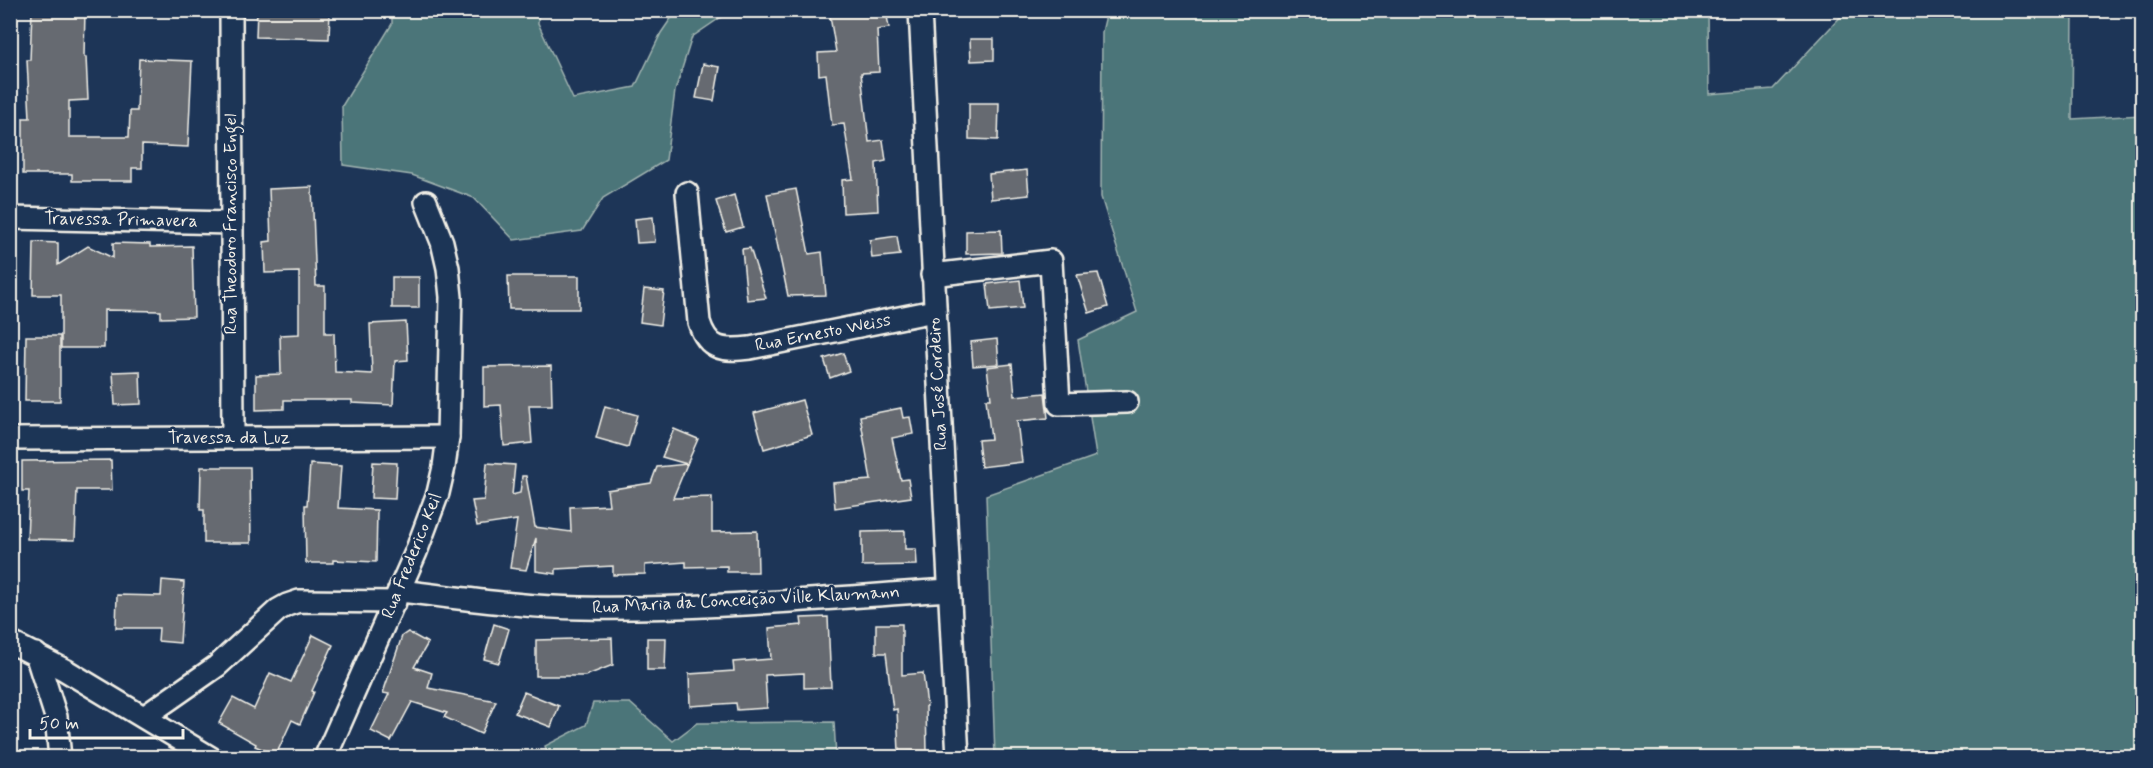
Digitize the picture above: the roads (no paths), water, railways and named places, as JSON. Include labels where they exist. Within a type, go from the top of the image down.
[{"type":"street","name":"Rua Theodoro Francisco Engel","points":[[231,10],[233,438]]},
{"type":"street","name":"Rua José Cordeiro","points":[[920,10],[958,758]]},
{"type":"street","name":"Rua Ernesto Weiss","points":[[687,193],[699,322],[703,334],[712,345],[723,349],[750,348],[934,311]]},
{"type":"street","name":"Rua Frederico Keil","points":[[324,758],[398,596],[438,493],[448,436],[451,297],[442,242],[426,202]]},
{"type":"street","name":"Travessa Primavera","points":[[10,218],[231,223]]},
{"type":"street","points":[[932,275],[1051,261],[1059,404],[1127,402]]},
{"type":"street","name":"Travessa da Luz","points":[[10,439],[448,436]]},
{"type":"street","name":"Rua Maria da Conceição Ville Klaumann","points":[[144,717],[217,666],[287,605],[298,602],[398,596],[518,605],[610,608],[726,604],[950,590]]},
{"type":"street","points":[[10,642],[36,654],[211,758]]},
{"type":"street","points":[[36,654],[56,717],[60,758]]}]
